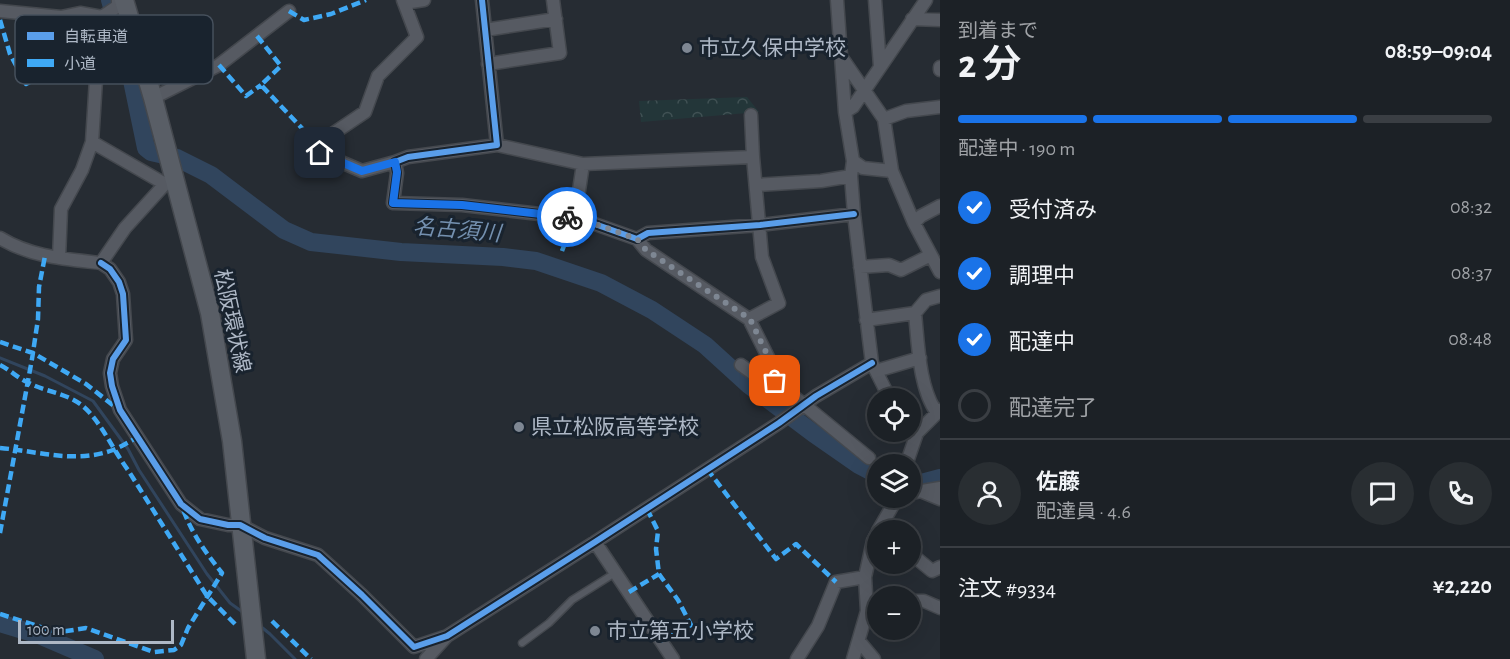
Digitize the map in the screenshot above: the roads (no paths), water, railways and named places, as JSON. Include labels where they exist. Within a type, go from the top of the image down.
[{"type":"main road","name":"松阪環状線","points":[[148,84],[163,135],[171,180],[210,313],[232,441],[255,654]]},
{"type":"street","points":[[424,0],[403,2],[417,38],[378,76],[365,112],[325,139],[320,153],[362,171],[408,158],[497,144],[583,164],[753,157]]},
{"type":"street","points":[[482,0],[497,144]]},
{"type":"street","points":[[488,64],[560,53],[553,0]]},
{"type":"street","points":[[837,0],[845,112],[852,161],[854,214],[866,320],[874,367],[884,388]]},
{"type":"street","points":[[875,0],[880,66]]},
{"type":"street","points":[[845,112],[853,107],[926,0]]},
{"type":"street","points":[[103,15],[120,2]]},
{"type":"street","points":[[0,11],[40,15]]},
{"type":"street","points":[[213,68],[289,11]]},
{"type":"street","points":[[70,15],[80,13],[95,15]]},
{"type":"street","points":[[485,30],[556,19]]},
{"type":"street","points":[[912,19],[940,20]]},
{"type":"street","points":[[841,57],[884,119],[892,171],[914,223],[939,268]]},
{"type":"street","points":[[59,258],[61,209],[82,170],[92,141],[96,84]]},
{"type":"street","points":[[153,98],[181,84]]},
{"type":"street","points":[[884,119],[906,111],[940,107]]},
{"type":"street","points":[[750,319],[779,303],[762,257],[751,115]]},
{"type":"street","points":[[92,141],[171,180],[125,228],[101,263]]},
{"type":"street","points":[[852,161],[863,168],[892,171]]},
{"type":"street","points":[[395,162],[397,172],[393,203],[462,205],[576,217],[637,239],[646,250],[750,319],[776,373],[775,381],[770,386],[741,365]]},
{"type":"street","points":[[576,217],[583,164]]},
{"type":"street","points":[[756,185],[821,181],[851,176]]},
{"type":"street","points":[[914,223],[921,216],[940,206]]},
{"type":"street","points":[[637,239],[648,233],[760,225],[854,214]]},
{"type":"street","points":[[0,238],[15,247],[59,258],[101,263],[110,268],[123,294],[126,340],[113,359],[110,373],[112,386],[120,410],[181,504],[200,519],[240,525],[265,538],[318,555],[414,647],[447,636],[804,405],[874,367],[920,358]]},
{"type":"street","points":[[860,267],[889,265],[901,270],[931,255]]},
{"type":"street","points":[[866,320],[915,313],[926,300],[940,296]]},
{"type":"street","points":[[915,313],[923,378],[932,407],[938,412],[921,424]]},
{"type":"street","points":[[775,381],[867,456]]},
{"type":"street","points":[[921,492],[940,488]]},
{"type":"street","points":[[921,494],[940,499]]},
{"type":"street","points":[[595,542],[673,659]]},
{"type":"street","points":[[921,562],[932,571],[940,567]]},
{"type":"street","points":[[853,659],[867,611],[865,578],[867,571]]},
{"type":"street","points":[[797,659],[818,626],[836,582],[865,578]]},
{"type":"street","points":[[921,601],[940,608]]},
{"type":"street","points":[[426,659],[447,636]]},
{"type":"street","points":[[859,641],[874,659]]},
{"type":"lane","points":[[522,643],[549,623],[572,600],[616,573]]},
{"type":"waterway","name":"名古須川","points":[[110,0],[114,15]]},
{"type":"waterway","name":"名古須川","points":[[133,84],[146,148],[151,152],[177,158],[211,175],[284,230],[311,242],[401,252],[536,261],[601,283],[652,310],[705,345],[749,385],[813,433],[867,469]]},
{"type":"waterway","points":[[0,358],[45,376],[93,401],[128,449],[139,470],[207,574],[230,603],[244,613]]},
{"type":"waterway","name":"名古須川","points":[[921,483],[940,478]]},
{"type":"waterway","points":[[0,623],[39,635],[95,659]]},
{"type":"waterway","points":[[259,625],[295,659]]},
{"type":"place","name":"市立久保中学校","points":[[687,48]]},
{"type":"place","name":"県立松阪高等学校","points":[[519,427]]},
{"type":"place","name":"市立第五小学校","points":[[595,631]]}]
